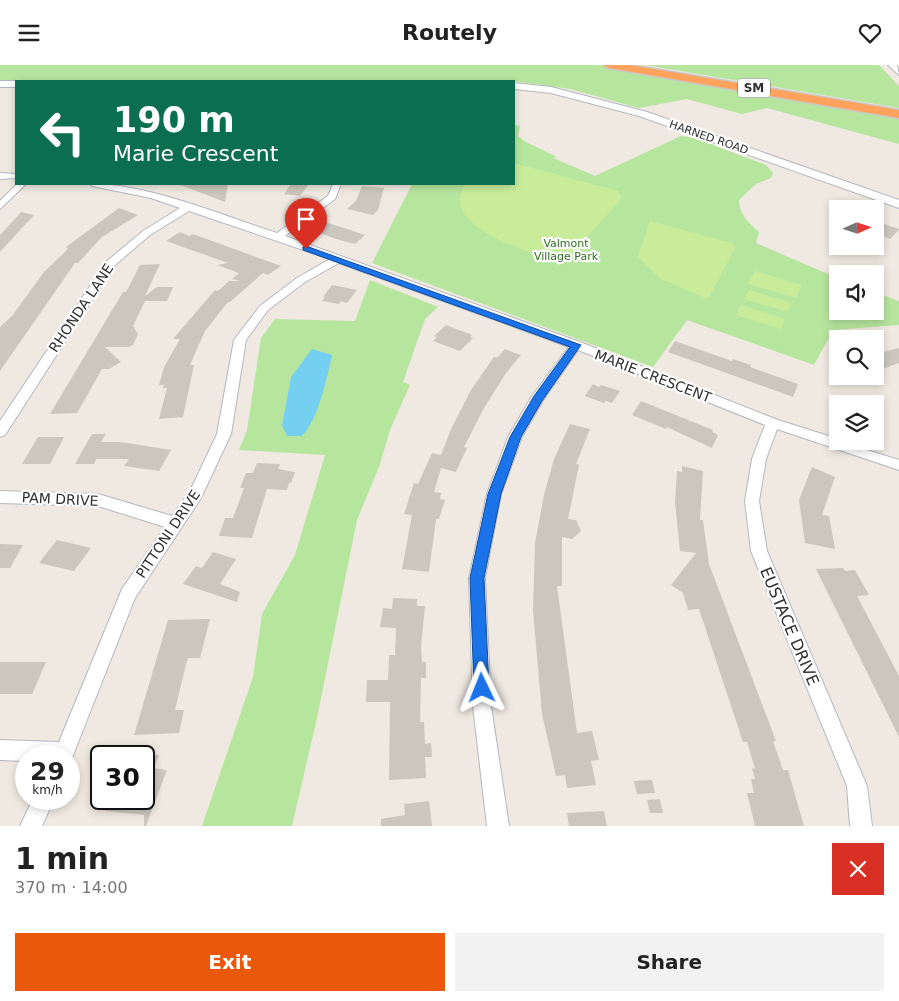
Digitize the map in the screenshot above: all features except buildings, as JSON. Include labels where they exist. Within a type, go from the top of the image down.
[{"type":"highway","name":"SM","points":[[608,65],[899,114]]},
{"type":"highway","name":"SM","points":[[638,65],[758,84],[899,110]]},
{"type":"main road","name":"HARNED ROAD","points":[[515,86],[551,90],[643,114],[899,204]]},
{"type":"street","points":[[892,65],[899,72]]},
{"type":"street","points":[[0,84],[15,84]]},
{"type":"street","points":[[0,176],[15,176]]},
{"type":"street","points":[[0,206],[21,185]]},
{"type":"street","name":"MARIE CRESCENT","points":[[100,185],[153,196],[278,237],[336,260],[576,345],[773,423],[899,465]]},
{"type":"street","points":[[278,237],[332,197],[336,185]]},
{"type":"street","name":"RHONDA LANE","points":[[0,432],[110,264],[124,249],[150,230],[187,208]]},
{"type":"street","name":"PITTONI DRIVE","points":[[68,745],[128,594],[196,494],[224,434],[240,339],[264,308],[301,280],[336,260]]},
{"type":"street","points":[[498,826],[482,706],[477,578],[494,494],[516,437],[537,399],[576,345]]},
{"type":"street","name":"EUSTACE DRIVE","points":[[773,423],[759,459],[752,501],[759,551],[857,786],[861,826]]},
{"type":"street","name":"PAM DRIVE","points":[[0,497],[98,500],[177,524]]},
{"type":"street","points":[[0,750],[15,751]]},
{"type":"street","points":[[31,826],[39,810]]},
{"type":"green space","points":[[0,65],[598,65],[899,116],[899,144],[767,108],[742,114],[687,99],[639,108],[570,89],[515,80],[0,81]]},
{"type":"green space","points":[[645,65],[879,65],[899,86],[899,108]]},
{"type":"green space","name":"Valmont Village Park","points":[[515,125],[520,126],[518,136],[526,142],[557,157],[553,158],[595,176],[681,136],[692,137],[766,165],[773,173],[771,178],[756,184],[739,200],[739,205],[748,222],[759,232],[756,243],[829,275],[829,320],[884,320],[884,295],[899,301],[899,325],[829,330],[829,337],[814,365],[687,320],[653,367],[372,263],[411,185],[515,185]]},
{"type":"green space","points":[[515,163],[618,191],[622,198],[563,264],[519,249],[487,234],[465,214],[460,202],[465,185],[515,185]]},
{"type":"green space","points":[[650,221],[732,243],[735,248],[708,299],[661,279],[638,257]]},
{"type":"green space","points":[[755,271],[802,285],[796,298],[748,284]]},
{"type":"green space","points":[[370,280],[438,307],[425,319],[403,382],[410,385],[390,430],[379,467],[357,520],[317,718],[292,826],[202,826],[253,677],[262,614],[295,555],[325,455],[239,450],[247,430],[261,338],[275,319],[355,321]],"holes":[[[291,377],[302,436],[282,425]]]},
{"type":"green space","points":[[749,290],[792,303],[788,312],[744,299]]},
{"type":"green space","points":[[740,305],[785,319],[781,329],[736,315]]},
{"type":"water","points":[[312,349],[332,355],[325,387],[308,429],[302,436],[287,436],[282,425],[291,377]]},
{"type":"route","points":[[306,249],[576,345],[537,399],[516,437],[494,494],[477,578],[482,688]]}]
